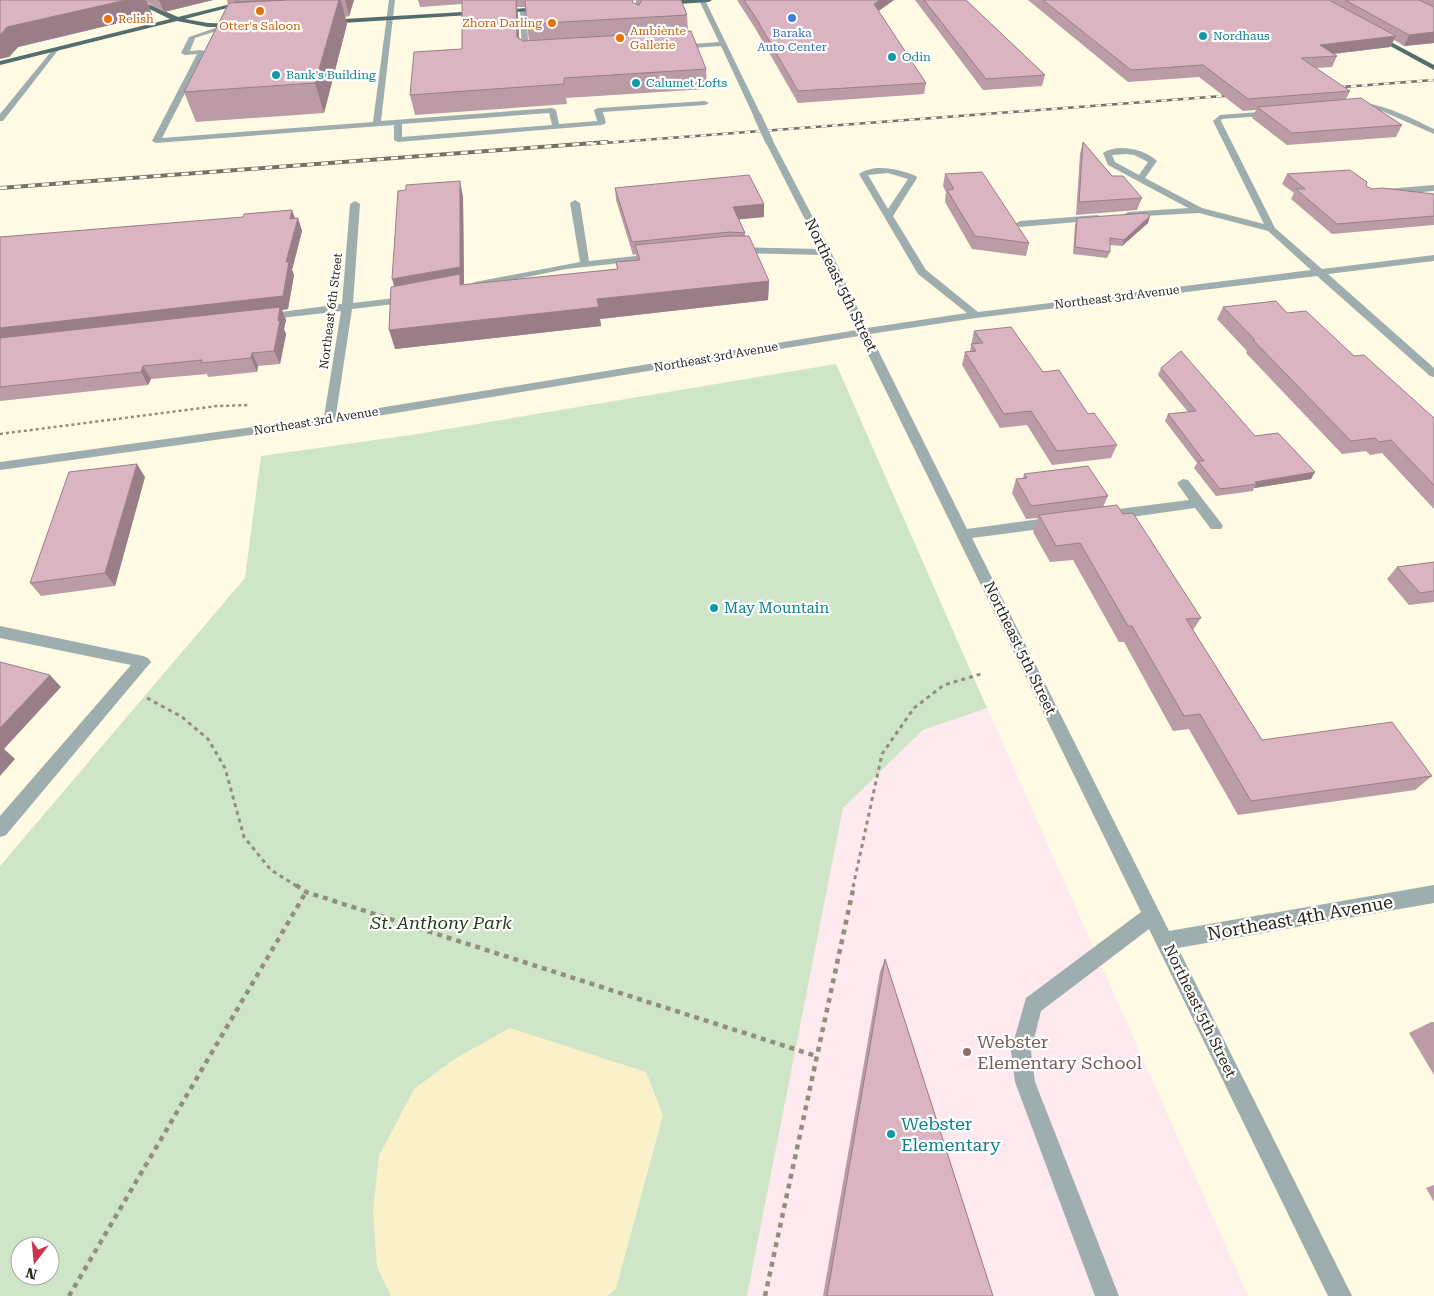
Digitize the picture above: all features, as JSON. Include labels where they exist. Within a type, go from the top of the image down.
[{"type":"main road","points":[[134,0],[159,14],[199,25],[242,26]]},
{"type":"main road","points":[[0,63],[255,0]]},
{"type":"main road","points":[[656,3],[709,0]]},
{"type":"main road","points":[[315,22],[552,9]]},
{"type":"main road","points":[[1370,32],[1434,68]]},
{"type":"street","points":[[377,125],[392,0]]},
{"type":"street","name":"Northeast 5th Street","points":[[702,0],[769,141],[826,252],[863,332],[1340,1296]]},
{"type":"street","points":[[541,1],[542,9]]},
{"type":"street","points":[[523,10],[526,56],[535,56]]},
{"type":"street","points":[[227,26],[192,37],[186,53],[202,52],[156,141],[552,110],[556,127]]},
{"type":"street","points":[[666,48],[724,44]]},
{"type":"street","points":[[0,119],[56,49]]},
{"type":"street","points":[[398,123],[398,140],[602,123],[598,110],[705,102]]},
{"type":"street","points":[[1343,107],[1362,105],[1380,108],[1434,132]]},
{"type":"street","points":[[1286,112],[1220,117],[1217,121],[1271,229],[1434,374]]},
{"type":"street","points":[[1141,178],[1153,162],[1140,153],[1120,150],[1107,153],[1111,163],[1198,210],[1271,229]]},
{"type":"street","points":[[888,216],[913,178],[901,171],[877,170],[863,174],[888,216],[922,272],[976,315]]},
{"type":"street","points":[[1376,193],[1434,188]]},
{"type":"street","points":[[575,203],[585,264]]},
{"type":"street","name":"Northeast 6th Street","points":[[330,420],[347,308],[355,204]]},
{"type":"street","points":[[1020,224],[1198,210]]},
{"type":"street","points":[[720,251],[826,252]]},
{"type":"street","points":[[460,289],[566,266],[662,257]]},
{"type":"street","name":"Northeast 3rd Avenue","points":[[0,466],[330,420],[976,315],[1434,258]]},
{"type":"street","points":[[258,318],[421,297]]},
{"type":"street","points":[[1183,483],[1216,526]]},
{"type":"street","points":[[1094,517],[1198,503]]},
{"type":"street","points":[[964,534],[1066,520]]},
{"type":"street","points":[[0,632],[143,662],[0,829]]},
{"type":"street","name":"Northeast 4th Avenue","points":[[1165,941],[1434,894]]},
{"type":"street","points":[[1107,1296],[1025,1082],[1021,1051],[1033,1005],[1152,915]]},
{"type":"path","points":[[0,434],[217,406],[255,405]]},
{"type":"path","points":[[765,1296],[882,754],[914,708],[944,685],[981,674]]},
{"type":"path","points":[[121,688],[136,692],[182,717],[208,739],[225,768],[244,837],[271,870],[306,892],[816,1056]]},
{"type":"path","points":[[69,1296],[306,892]]},
{"type":"shaded area","name":"Webster Elementary School","points":[[987,708],[1248,1296],[747,1296],[843,808],[923,730]]},
{"type":"green space","name":"St. Anthony Park","points":[[836,364],[987,708],[923,730],[843,808],[747,1296],[0,1296],[0,866],[245,578],[261,456],[411,435]]},
{"type":"sand","points":[[510,1028],[646,1072],[663,1115],[616,1289],[607,1296],[391,1296],[377,1267],[373,1210],[379,1156],[414,1089],[456,1058]]},
{"type":"building","points":[[0,0],[126,0],[7,27],[0,35]]},
{"type":"building","points":[[237,0],[285,0],[236,2]]},
{"type":"building","points":[[339,0],[315,83],[184,92],[229,3]]},
{"type":"building","points":[[462,0],[516,0],[517,37],[523,41],[691,31],[706,69],[564,78],[564,84],[410,95],[414,52],[462,49]]},
{"type":"building","points":[[525,0],[632,0],[633,3],[639,5],[641,0],[681,0],[687,15],[527,24]]},
{"type":"building","points":[[744,0],[880,0],[874,4],[926,83],[798,91]]},
{"type":"building","points":[[924,0],[966,0],[1045,75],[986,79]]},
{"type":"building","name":"Nordhaus","points":[[1043,0],[1329,0],[1396,36],[1320,45],[1337,56],[1301,58],[1350,91],[1248,99],[1203,65],[1131,70]]},
{"type":"building","points":[[1345,0],[1419,0],[1434,7],[1434,32],[1409,35]]},
{"type":"building","points":[[1361,98],[1402,125],[1292,133],[1257,107]]},
{"type":"building","points":[[1083,142],[1112,176],[1123,176],[1142,198],[1079,202]]},
{"type":"building","points":[[1350,170],[1367,182],[1366,186],[1372,189],[1382,188],[1434,194],[1434,216],[1337,224],[1296,189],[1305,189],[1287,174]]},
{"type":"building","points":[[982,172],[1029,243],[975,236],[947,190],[954,189],[945,174]]},
{"type":"building","points":[[749,175],[764,204],[733,207],[745,233],[730,232],[632,242],[615,188]]},
{"type":"building","points":[[460,181],[460,267],[392,279],[398,191],[406,190],[406,185]]},
{"type":"building","points":[[292,210],[290,219],[298,218],[286,262],[289,262],[283,296],[0,328],[0,237],[243,217],[244,214]]},
{"type":"building","points":[[1147,213],[1150,216],[1124,240],[1110,238],[1110,252],[1075,247],[1077,218]]},
{"type":"building","points":[[749,236],[769,281],[597,299],[599,307],[389,330],[391,287],[460,274],[460,285],[618,269],[616,262],[640,260],[635,245]]},
{"type":"building","points":[[1276,301],[1287,313],[1306,311],[1354,356],[1364,355],[1434,418],[1434,485],[1391,440],[1379,442],[1375,438],[1351,441],[1223,307]]},
{"type":"building","points":[[280,307],[278,321],[280,320],[274,351],[252,353],[251,358],[201,363],[202,360],[143,366],[141,372],[0,387],[0,338]]},
{"type":"building","points":[[1011,327],[1043,372],[1059,370],[1088,414],[1094,413],[1117,445],[1057,451],[1031,411],[1004,414],[965,352],[976,351],[971,344],[983,343],[974,331]]},
{"type":"building","points":[[1181,351],[1255,436],[1278,433],[1315,472],[1255,482],[1257,484],[1220,489],[1198,461],[1204,461],[1168,414],[1196,411],[1161,368]]},
{"type":"building","points":[[137,464],[105,573],[30,583],[69,472]]},
{"type":"building","points":[[1088,466],[1108,496],[1031,506],[1016,479],[1027,478],[1024,474]]},
{"type":"building","points":[[1117,505],[1123,514],[1133,513],[1201,618],[1186,619],[1262,740],[1392,722],[1432,776],[1251,801],[1200,714],[1184,716],[1132,626],[1128,626],[1080,543],[1056,546],[1039,515]]},
{"type":"building","points":[[1434,562],[1434,591],[1420,593],[1397,567]]},
{"type":"building","points":[[0,662],[50,675],[0,728]]},
{"type":"building","name":"Webster Elementary","points":[[885,959],[993,1296],[827,1296]]},
{"type":"railway","points":[[1329,88],[1434,80]]},
{"type":"railway","points":[[591,144],[1236,95]]},
{"type":"railway","points":[[0,188],[607,142]]},
{"type":"place","name":"Otter's Saloon","points":[[260,11]]},
{"type":"place","name":"Baraka Auto Center","points":[[792,18]]},
{"type":"place","name":"Relish","points":[[108,19]]},
{"type":"place","name":"Zhora Darling","points":[[552,23]]},
{"type":"place","name":"Nordhaus","points":[[1203,36]]},
{"type":"place","name":"Ambiènte Gallerie","points":[[620,38]]},
{"type":"place","name":"Odin","points":[[892,57]]},
{"type":"place","name":"Bank's Building","points":[[276,75]]},
{"type":"place","name":"Calumet Lofts","points":[[636,83]]},
{"type":"place","name":"May Mountain","points":[[714,608]]},
{"type":"place","name":"Webster Elementary School","points":[[967,1052]]},
{"type":"place","name":"Webster Elementary","points":[[891,1134]]}]
